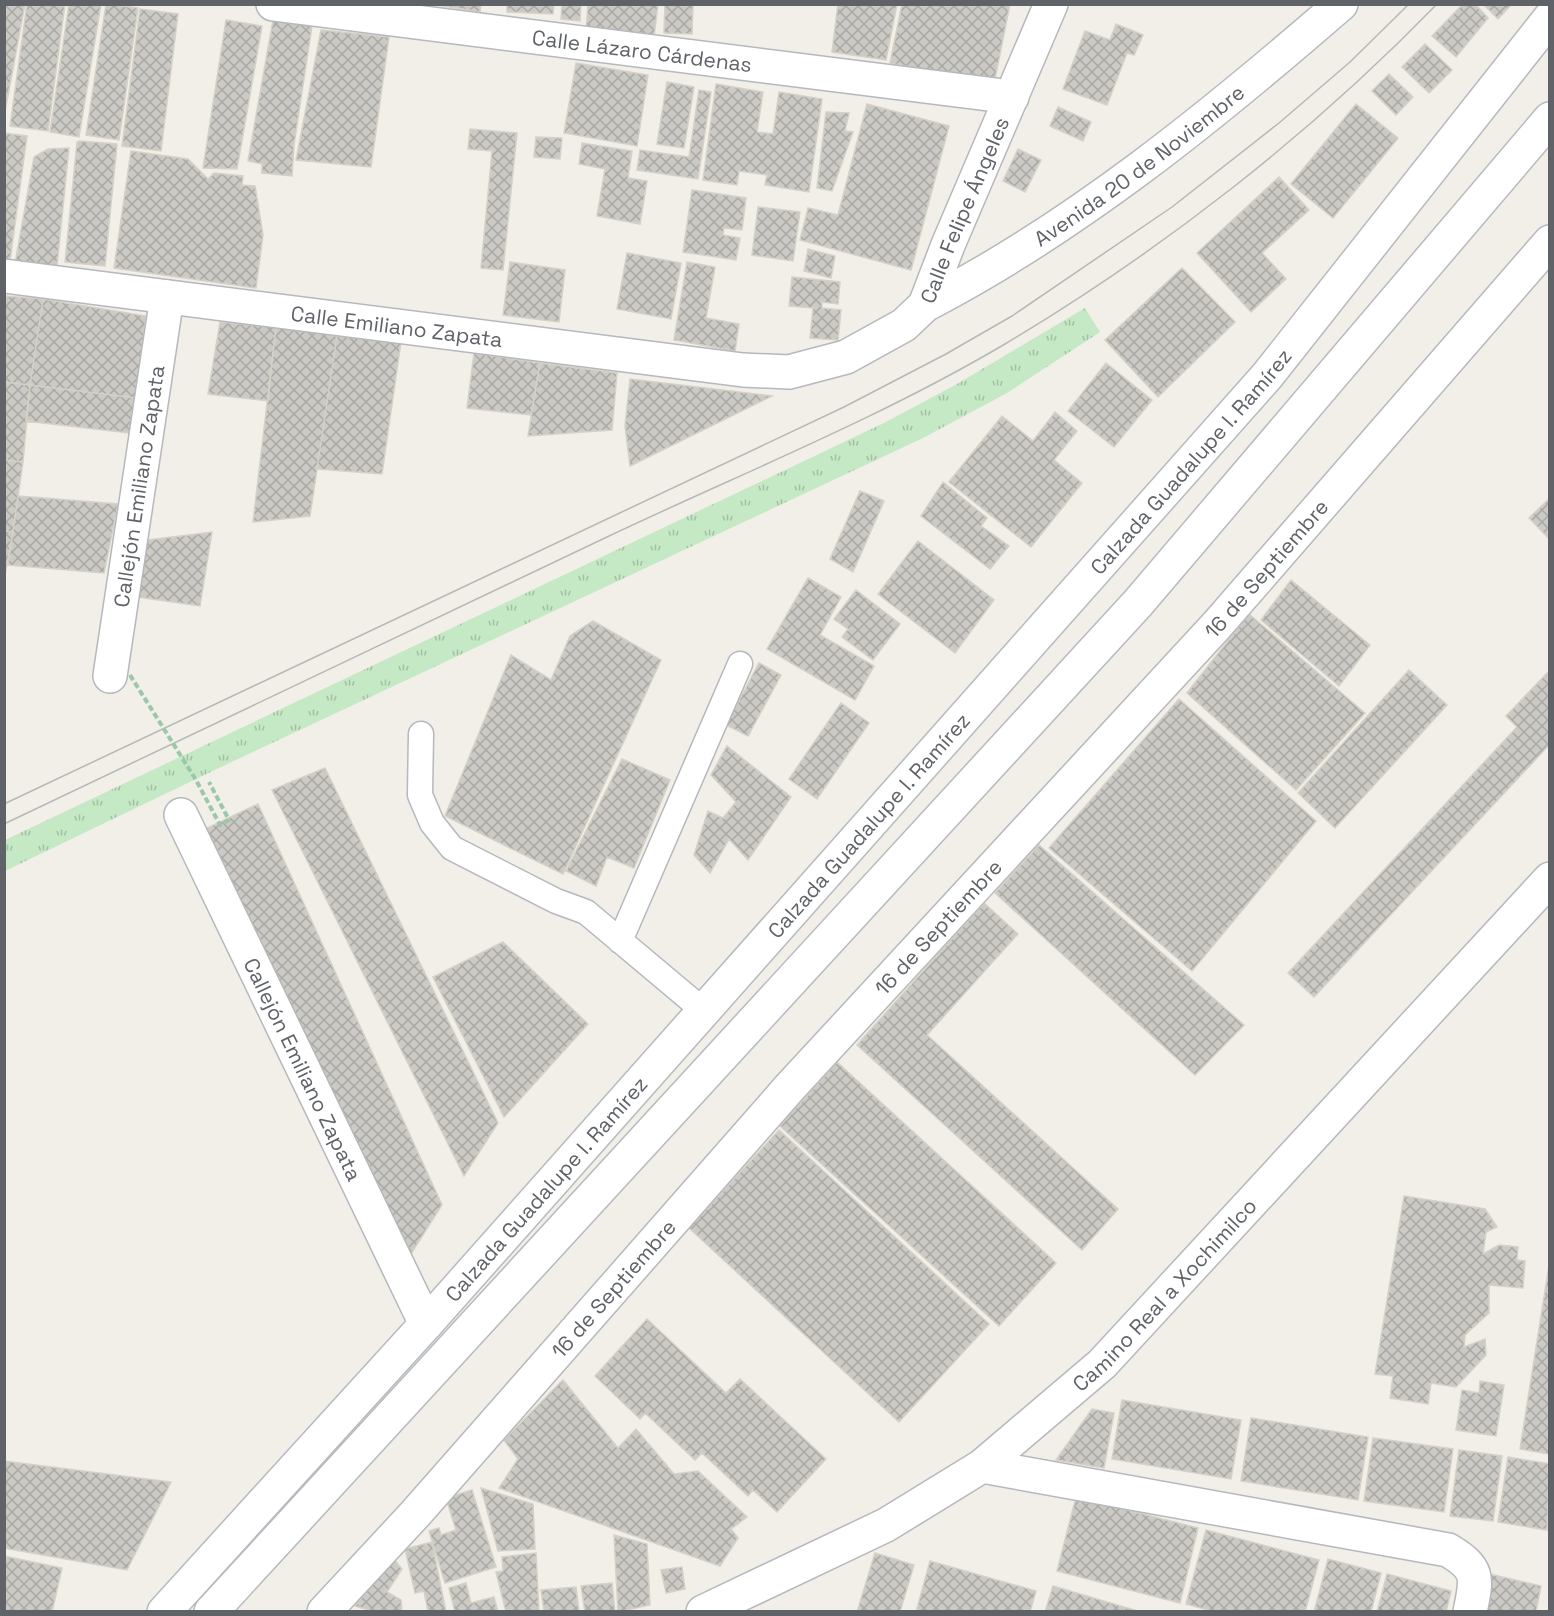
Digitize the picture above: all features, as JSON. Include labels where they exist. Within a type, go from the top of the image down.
[{"type":"street","name":"Calle Lázaro Cárdenas","points":[[273,4],[1012,97]]},
{"type":"street","name":"Calle Felipe Ángeles","points":[[789,372],[846,357],[904,325],[925,305],[948,245],[1051,4]]},
{"type":"street","name":"Avenida 20 de Noviembre","points":[[925,305],[987,273],[1164,151],[1341,4]]},
{"type":"street","name":"Calzada Guadalupe I. Ramírez","points":[[164,1611],[426,1324],[1267,376],[1550,18]]},
{"type":"street","name":"Calzada Guadalupe I. Ramírez","points":[[211,1611],[1138,603],[1550,119]]},
{"type":"street","name":"16 de Septiembre","points":[[324,1611],[416,1513],[791,1086],[1217,625],[1550,242]]},
{"type":"street","name":"Calle Emiliano Zapata","points":[[4,276],[719,367],[789,372]]},
{"type":"street","name":"Callejón Emiliano Zapata","points":[[120,676],[167,297]]},
{"type":"street","name":"Callejón Emiliano Zapata","points":[[181,815],[426,1324]]},
{"type":"street","name":"Camino Real a Xochimilco","points":[[705,1611],[886,1525],[982,1466],[1102,1364],[1550,879]]},
{"type":"street","points":[[982,1466],[1448,1550],[1468,1562],[1477,1580],[1470,1611]]},
{"type":"lane","points":[[620,941],[740,664]]},
{"type":"lane","points":[[421,734],[420,795],[432,823],[452,848],[556,901],[586,912],[704,1011]]},
{"type":"path","points":[[120,676],[196,780],[220,825],[229,820],[209,782]]},
{"type":"green space","points":[[1085,308],[1100,332],[1007,393],[923,438],[223,766],[5,871],[5,840],[884,423],[957,384]]},
{"type":"building","points":[[4,4],[25,4],[4,117]]},
{"type":"building","points":[[27,4],[65,4],[48,131],[10,126]]},
{"type":"building","points":[[69,4],[101,4],[79,137],[50,132]]},
{"type":"building","points":[[106,4],[138,8],[119,140],[86,135]]},
{"type":"building","points":[[432,4],[481,4],[480,12]]},
{"type":"building","points":[[554,4],[553,14],[507,12],[507,5],[492,5]]},
{"type":"building","points":[[562,4],[581,4],[580,21],[561,19]]},
{"type":"building","points":[[588,4],[658,4],[654,37],[586,30]]},
{"type":"building","points":[[665,4],[693,4],[692,34],[664,33]]},
{"type":"building","points":[[838,4],[897,4],[886,60],[832,52]]},
{"type":"building","points":[[902,4],[1010,4],[994,84],[890,63]]},
{"type":"building","points":[[1463,4],[1475,4],[1488,18],[1456,57],[1432,36]]},
{"type":"building","points":[[1483,4],[1512,4],[1498,19]]},
{"type":"building","points":[[140,9],[178,14],[161,151],[122,146]]},
{"type":"building","points":[[226,20],[262,26],[237,169],[203,168]]},
{"type":"building","points":[[273,20],[312,26],[294,145],[292,176],[262,173],[262,164],[248,161]]},
{"type":"building","points":[[1116,24],[1143,35],[1134,55],[1127,53],[1107,105],[1063,89],[1085,31],[1110,40]]},
{"type":"building","points":[[321,30],[389,37],[371,167],[296,160]]},
{"type":"building","points":[[1425,44],[1452,70],[1429,93],[1402,67]]},
{"type":"building","points":[[576,63],[648,75],[637,146],[564,133]]},
{"type":"building","points":[[1389,74],[1413,97],[1396,115],[1372,91]]},
{"type":"building","points":[[667,82],[694,87],[684,148],[657,144]]},
{"type":"building","points":[[716,84],[763,92],[757,132],[773,134],[779,92],[822,99],[809,192],[765,185],[767,175],[739,171],[737,185],[703,180]]},
{"type":"building","points":[[699,90],[711,92],[698,179],[637,170],[640,150],[689,157]]},
{"type":"building","points":[[867,104],[949,126],[911,270],[800,240],[808,208],[838,215]]},
{"type":"building","points":[[1356,104],[1398,138],[1333,218],[1291,184]]},
{"type":"building","points":[[1058,107],[1091,122],[1083,141],[1050,126]]},
{"type":"building","points":[[826,112],[849,113],[845,131],[853,132],[832,191],[817,188]]},
{"type":"building","points":[[470,129],[517,133],[503,270],[481,268],[492,151],[468,149]]},
{"type":"building","points":[[4,133],[27,136],[10,261],[4,260]]},
{"type":"building","points":[[536,137],[562,138],[560,159],[534,157]]},
{"type":"building","points":[[77,142],[117,144],[105,266],[65,262]]},
{"type":"building","points":[[582,143],[632,151],[628,178],[647,181],[640,224],[597,216],[605,169],[579,164]]},
{"type":"building","points":[[69,148],[56,276],[14,269],[34,157],[48,149]]},
{"type":"building","points":[[1018,149],[1041,160],[1025,192],[1003,181]]},
{"type":"building","points":[[131,151],[188,159],[208,179],[214,173],[243,176],[242,185],[255,186],[263,235],[256,288],[114,268]]},
{"type":"building","points":[[1279,177],[1309,210],[1262,253],[1286,279],[1251,312],[1197,253]]},
{"type":"building","points":[[692,190],[746,198],[742,230],[724,228],[723,235],[740,238],[736,260],[683,252]]},
{"type":"building","points":[[758,207],[800,212],[793,261],[752,255]]},
{"type":"building","points":[[808,249],[835,256],[831,278],[804,271]]},
{"type":"building","points":[[627,253],[681,263],[671,319],[617,309]]},
{"type":"building","points":[[510,262],[565,270],[559,322],[503,315]]},
{"type":"building","points":[[687,262],[715,267],[706,318],[739,324],[735,351],[674,340]]},
{"type":"building","points":[[1182,268],[1235,322],[1158,397],[1105,340]]},
{"type":"building","points":[[792,277],[840,282],[838,304],[822,302],[822,308],[841,310],[838,340],[810,338],[813,308],[789,306]]},
{"type":"building","points":[[4,296],[43,299],[30,385],[4,382]]},
{"type":"building","points":[[43,299],[146,316],[136,398],[30,385]]},
{"type":"building","points":[[220,322],[276,327],[268,401],[208,394]]},
{"type":"building","points":[[276,327],[337,336],[310,516],[253,522]]},
{"type":"building","points":[[337,336],[401,342],[382,474],[317,469]]},
{"type":"building","points":[[474,353],[540,363],[531,415],[467,408]]},
{"type":"building","points":[[540,363],[617,373],[612,430],[528,436]]},
{"type":"building","points":[[1106,363],[1152,400],[1114,447],[1068,411]]},
{"type":"building","points":[[630,379],[772,396],[630,466],[625,426]]},
{"type":"building","points":[[4,382],[30,385],[23,462],[4,460]]},
{"type":"building","points":[[30,385],[136,398],[129,433],[26,421]]},
{"type":"building","points":[[1055,412],[1077,431],[1054,460],[1082,483],[1031,547],[949,482],[1002,416],[1033,441]]},
{"type":"building","points":[[4,460],[23,462],[13,532],[4,531]]},
{"type":"building","points":[[943,482],[987,518],[981,526],[1009,546],[990,569],[921,516]]},
{"type":"building","points":[[860,491],[884,501],[853,572],[830,559]]},
{"type":"building","points":[[18,496],[118,504],[104,573],[8,565]]},
{"type":"building","points":[[1550,498],[1550,540],[1529,518]]},
{"type":"building","points":[[4,531],[13,532],[4,580]]},
{"type":"building","points":[[212,532],[200,606],[131,596],[140,541]]},
{"type":"building","points":[[918,541],[994,600],[955,653],[878,594]]},
{"type":"building","points":[[808,578],[841,597],[820,635],[874,666],[855,700],[767,649]]},
{"type":"building","points":[[1291,580],[1370,645],[1339,686],[1261,620]]},
{"type":"building","points":[[856,590],[900,624],[873,660],[842,637],[848,629],[834,619]]},
{"type":"building","points":[[1249,614],[1365,713],[1296,790],[1187,693]]},
{"type":"building","points":[[593,621],[661,660],[563,874],[445,816],[511,655],[551,680],[570,636]]},
{"type":"building","points":[[759,663],[781,675],[748,736],[726,725]]},
{"type":"building","points":[[1409,670],[1447,705],[1335,828],[1298,793]]},
{"type":"building","points":[[1550,670],[1550,744],[1314,997],[1288,973],[1517,727],[1506,716]]},
{"type":"building","points":[[1179,699],[1316,821],[1192,971],[1049,848]]},
{"type":"building","points":[[841,703],[869,723],[817,799],[789,779]]},
{"type":"building","points":[[727,746],[791,797],[748,860],[729,839],[710,873],[694,855],[708,811],[723,818],[736,802],[711,775]]},
{"type":"building","points":[[622,759],[670,780],[634,868],[607,857],[596,886],[566,871]]},
{"type":"building","points":[[325,768],[498,1123],[464,1176],[272,790]]},
{"type":"building","points":[[258,804],[442,1205],[409,1257],[203,830]]},
{"type":"building","points":[[1039,845],[1244,1025],[1195,1075],[995,893]]},
{"type":"building","points":[[984,903],[1018,934],[927,1035],[1118,1209],[1082,1250],[857,1045]]},
{"type":"building","points":[[503,942],[588,1024],[504,1117],[433,977]]},
{"type":"building","points":[[837,1062],[1056,1263],[999,1326],[780,1126]]},
{"type":"building","points":[[779,1130],[989,1324],[899,1422],[689,1228]]},
{"type":"building","points":[[1404,1196],[1485,1209],[1497,1227],[1486,1232],[1483,1254],[1499,1245],[1518,1247],[1517,1260],[1525,1261],[1523,1288],[1489,1285],[1489,1313],[1465,1335],[1464,1347],[1485,1339],[1486,1355],[1456,1387],[1431,1383],[1428,1404],[1390,1398],[1393,1376],[1375,1374]]},
{"type":"building","points":[[1550,1259],[1550,1454],[1520,1449]]},
{"type":"building","points":[[647,1319],[726,1393],[740,1379],[826,1459],[777,1512],[753,1490],[748,1496],[702,1453],[695,1460],[645,1413],[640,1419],[595,1376]]},
{"type":"building","points":[[563,1380],[618,1448],[636,1429],[674,1474],[698,1471],[747,1517],[731,1529],[738,1538],[720,1566],[499,1488],[518,1459],[504,1440]]},
{"type":"building","points":[[1480,1381],[1504,1385],[1496,1436],[1456,1430],[1462,1390],[1479,1393]]},
{"type":"building","points":[[1122,1400],[1241,1420],[1231,1479],[1112,1459]]},
{"type":"building","points":[[1092,1409],[1114,1413],[1104,1468],[1056,1460]]},
{"type":"building","points":[[1251,1418],[1368,1437],[1358,1500],[1241,1481]]},
{"type":"building","points":[[1373,1438],[1453,1449],[1444,1512],[1364,1501]]},
{"type":"building","points":[[1459,1450],[1502,1456],[1493,1521],[1450,1516]]},
{"type":"building","points":[[1508,1457],[1550,1464],[1547,1530],[1498,1522]]},
{"type":"building","points":[[4,1461],[171,1482],[127,1570],[4,1548]]},
{"type":"building","points":[[481,1488],[533,1504],[535,1549],[498,1551]]},
{"type":"building","points":[[472,1490],[496,1567],[445,1583],[429,1531],[439,1528],[441,1535],[456,1530],[446,1498]]},
{"type":"building","points":[[1076,1497],[1198,1528],[1180,1603],[1057,1571]]},
{"type":"building","points":[[1206,1530],[1319,1560],[1305,1612],[1215,1612],[1186,1604]]},
{"type":"building","points":[[614,1535],[647,1544],[650,1605],[618,1612]]},
{"type":"building","points":[[432,1542],[446,1612],[428,1612],[424,1591],[415,1593],[405,1549]]},
{"type":"building","points":[[536,1553],[539,1612],[506,1612],[496,1572],[503,1571],[502,1557]]},
{"type":"building","points":[[875,1553],[914,1565],[900,1612],[857,1612]]},
{"type":"building","points":[[4,1556],[62,1568],[52,1612],[4,1611]]},
{"type":"building","points":[[392,1557],[402,1569],[387,1592],[401,1600],[402,1612],[376,1612],[355,1606]]},
{"type":"building","points":[[1328,1559],[1381,1573],[1371,1612],[1314,1612]]},
{"type":"building","points":[[930,1561],[1036,1591],[1030,1612],[916,1612]]},
{"type":"building","points":[[682,1567],[685,1589],[666,1593],[661,1570]]},
{"type":"building","points":[[1485,1573],[1541,1586],[1536,1612],[1476,1612]]},
{"type":"building","points":[[1387,1574],[1451,1591],[1446,1612],[1377,1612]]},
{"type":"building","points":[[466,1583],[471,1603],[494,1597],[498,1612],[455,1612],[449,1588]]},
{"type":"building","points":[[612,1583],[615,1612],[585,1612],[581,1586]]},
{"type":"building","points":[[1053,1586],[1141,1612],[1045,1612]]},
{"type":"building","points":[[576,1587],[579,1612],[544,1612],[541,1590]]},
{"type":"tram line","points":[[4,804],[844,407],[946,354],[1012,316],[1172,207],[1279,123],[1350,62],[1409,4]]},
{"type":"tram line","points":[[4,824],[607,537],[808,445],[908,397],[1005,344],[1120,270],[1232,188],[1338,99],[1437,4]]}]
